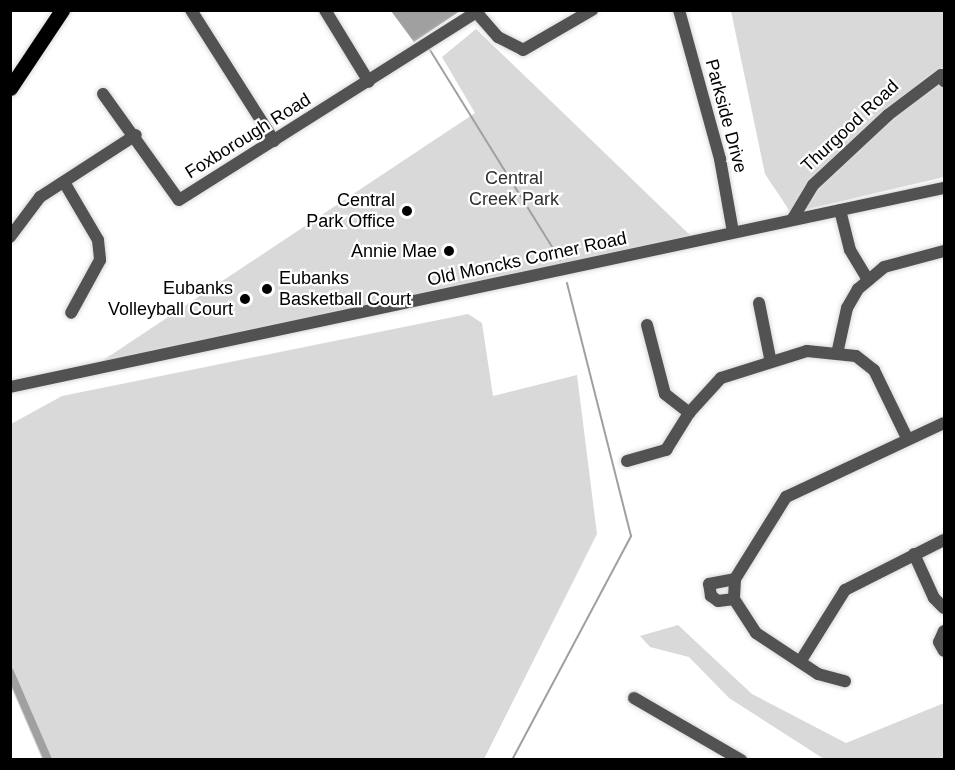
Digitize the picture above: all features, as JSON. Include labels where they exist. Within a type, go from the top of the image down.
[{"type":"main road","points":[[10,88],[62,10]]},
{"type":"street","points":[[191,10],[274,141]]},
{"type":"street","points":[[325,10],[369,82]]},
{"type":"street","points":[[478,12],[498,37],[523,50],[592,10]]},
{"type":"street","name":"Parkside Drive","points":[[679,10],[720,159],[733,232]]},
{"type":"street","name":"Foxborough Road","points":[[136,135],[179,200],[478,12]]},
{"type":"street","name":"Thurgood Road","points":[[792,220],[813,185],[888,115],[941,75],[945,81]]},
{"type":"street","points":[[10,237],[25,211],[64,182],[136,135],[104,94]]},
{"type":"street","points":[[64,182],[99,240],[100,260],[71,313]]},
{"type":"street","name":"Old Moncks Corner Road","points":[[10,387],[945,188]]},
{"type":"street","points":[[840,210],[850,250],[868,280]]},
{"type":"street","points":[[837,354],[847,308],[868,280],[884,267],[945,252]]},
{"type":"street","points":[[759,303],[770,358]]},
{"type":"street","points":[[646,325],[664,394],[689,414]]},
{"type":"street","points":[[627,461],[666,450],[689,414],[721,378],[770,358],[807,351],[856,356],[874,370],[908,438]]},
{"type":"street","points":[[845,681],[800,662],[756,633],[734,599],[735,579],[786,497],[908,438],[945,423]]},
{"type":"street","points":[[800,662],[845,590],[945,540]]},
{"type":"street","points":[[914,554],[934,598],[945,608]]},
{"type":"street","points":[[734,599],[718,601],[708,590],[719,578],[735,579]]},
{"type":"street","points":[[945,631],[939,642],[945,651]]},
{"type":"street","points":[[634,698],[741,759]]},
{"type":"green space","points":[[731,11],[944,11],[944,177],[791,213],[765,174]]},
{"type":"green space","name":"Central Creek Park","points":[[476,29],[692,237],[96,365],[475,113],[442,57]]},
{"type":"green space","points":[[468,314],[482,323],[493,396],[577,375],[597,534],[484,759],[42,759],[11,687],[11,424],[62,396]]},
{"type":"green space","points":[[678,625],[752,694],[846,743],[944,703],[944,759],[824,759],[729,698],[689,657],[650,647],[640,636]]},
{"type":"shaded area","points":[[391,11],[460,11],[414,42]]},
{"type":"waterway","points":[[430,50],[560,260]]},
{"type":"waterway","points":[[512,760],[631,536],[567,283]]},
{"type":"waterway","points":[[10,672],[48,760]]},
{"type":"place","name":"Central Park Office","points":[[407,211]]},
{"type":"place","name":"Annie Mae","points":[[449,251]]},
{"type":"place","name":"Eubanks Basketball Court","points":[[267,289]]},
{"type":"place","name":"Eubanks Volleyball Court","points":[[245,299]]}]
